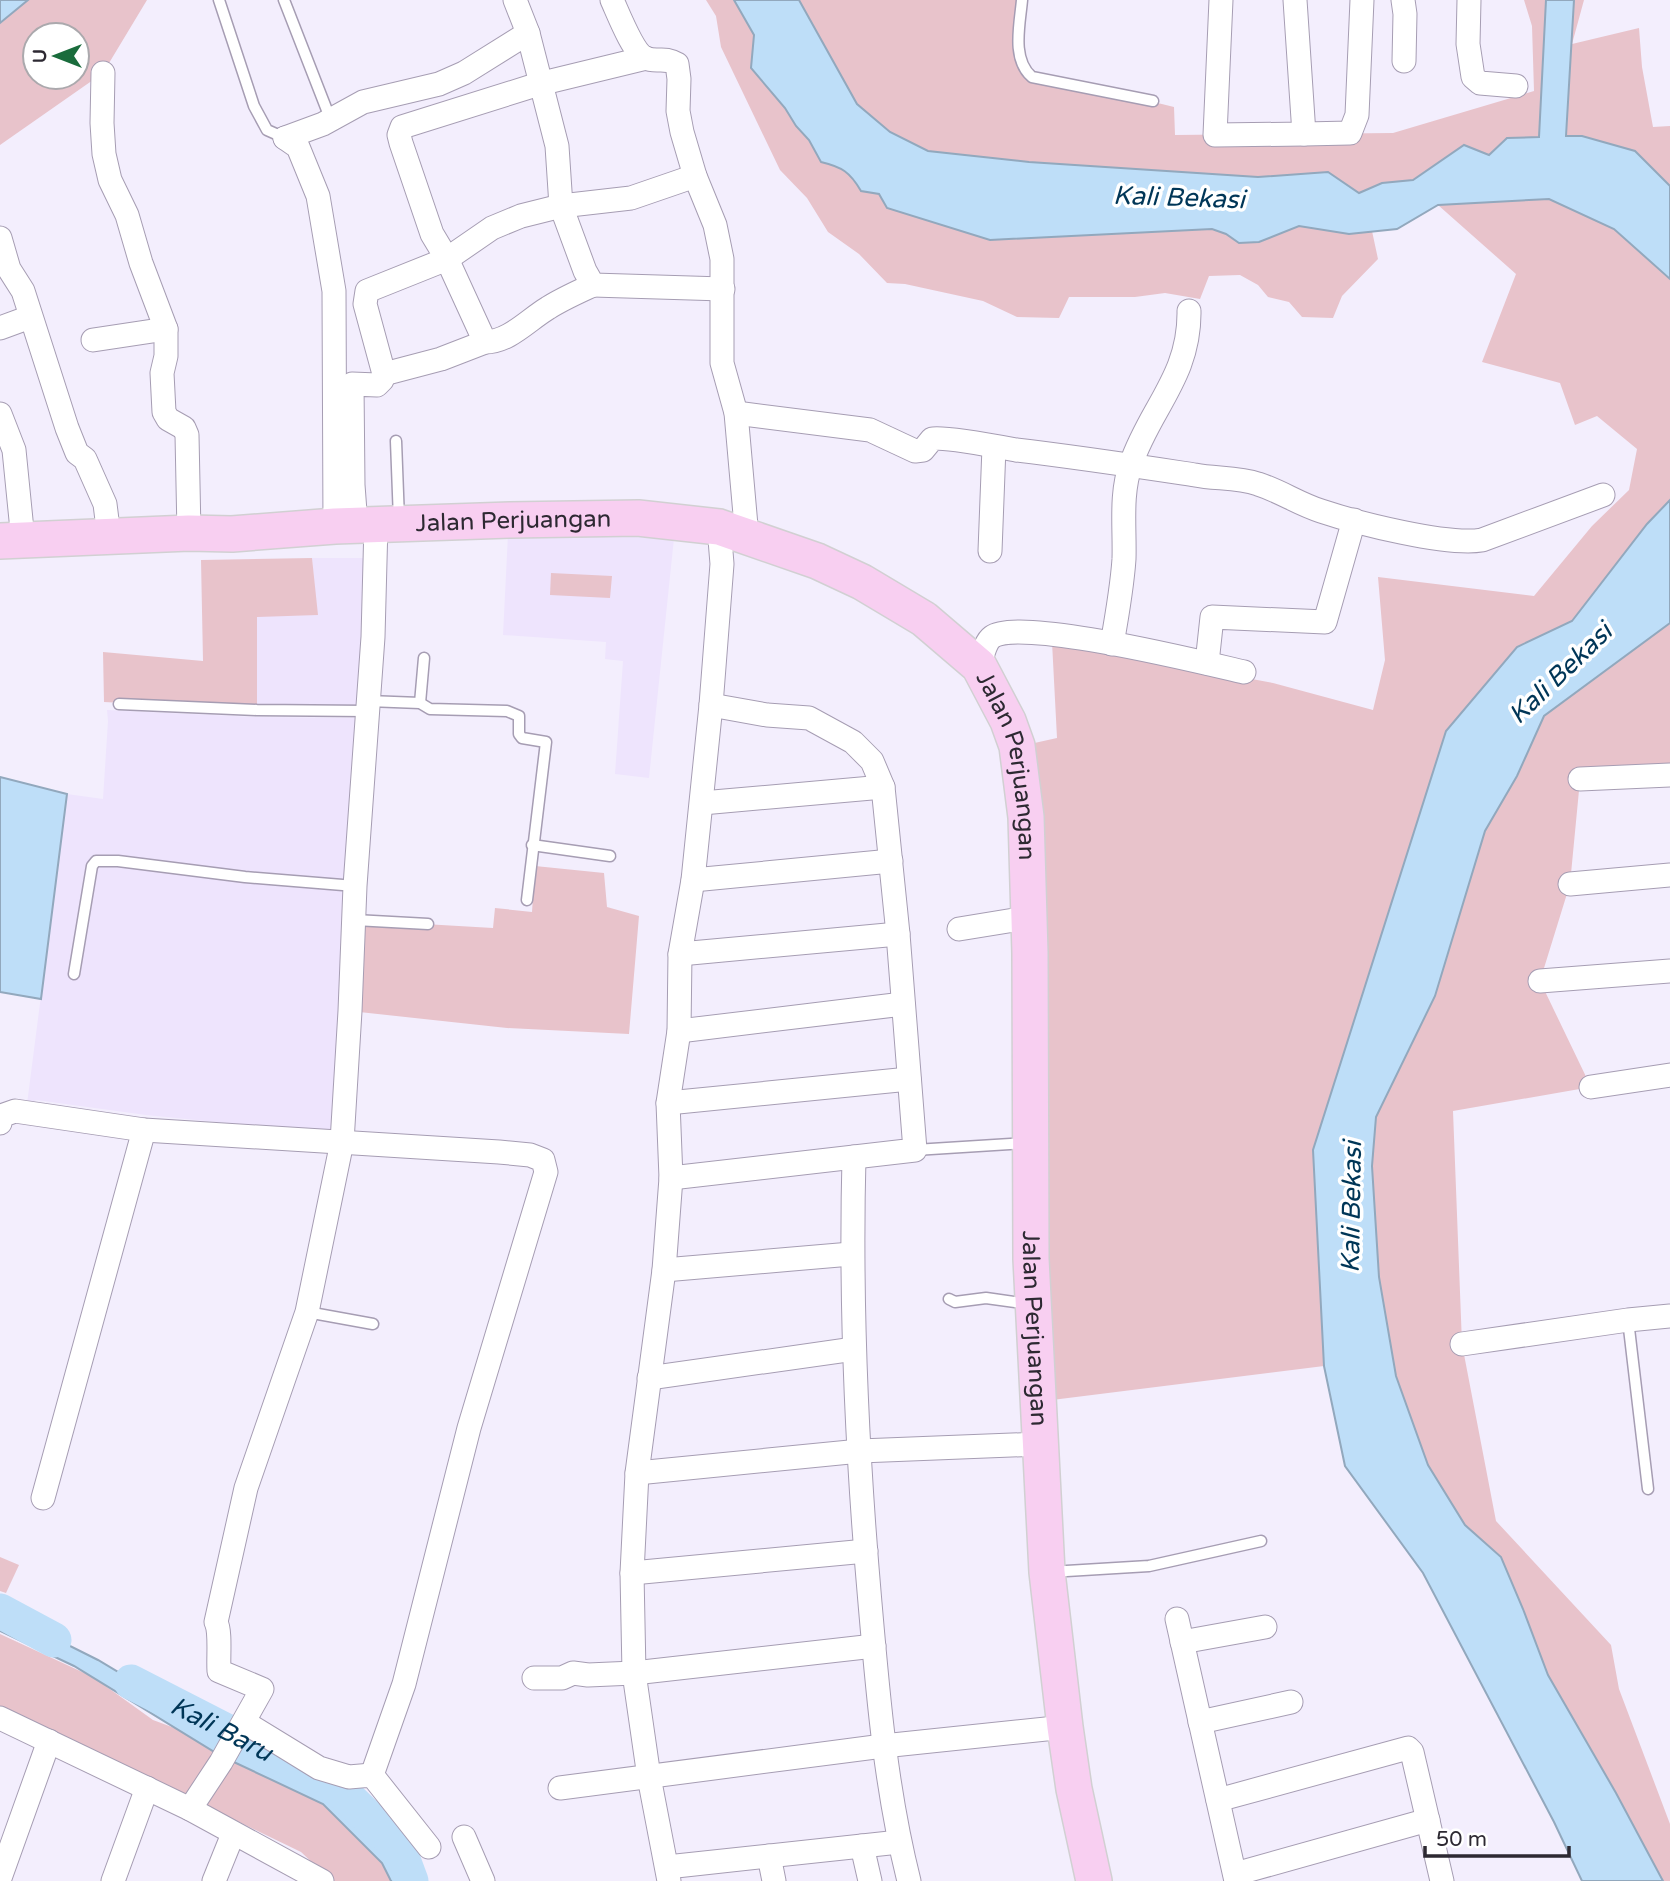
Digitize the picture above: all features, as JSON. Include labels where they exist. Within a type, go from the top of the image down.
[{"type":"main road","name":"Jalan Perjuangan","points":[[12,540],[263,532],[366,524],[638,517],[733,532],[817,561],[862,582],[925,619],[979,666],[1008,721],[1017,746],[1026,817],[1030,965],[1032,1304],[1047,1572],[1074,1789],[1094,1881]]},
{"type":"street","points":[[516,0],[528,33],[557,146],[561,206],[585,271],[593,285]]},
{"type":"street","points":[[612,0],[636,48],[646,58]]},
{"type":"street","points":[[1221,0],[1215,135],[1350,133],[1357,115],[1362,0]]},
{"type":"street","points":[[1295,0],[1304,134]]},
{"type":"street","points":[[1403,0],[1404,61]]},
{"type":"street","points":[[1469,0],[1468,44],[1473,77],[1477,82],[1516,86]]},
{"type":"street","points":[[285,138],[304,132],[363,102],[439,84],[464,73],[528,33]]},
{"type":"street","points":[[485,342],[447,259],[432,234],[407,164],[399,135],[402,127],[485,99],[646,58],[666,59],[677,64],[678,111],[695,176],[715,225],[722,259],[722,363],[736,414],[733,532],[722,564],[702,803],[693,880],[680,954],[679,1031],[668,1103],[671,1178],[664,1270],[637,1473],[632,1573],[634,1673],[649,1777],[668,1874],[769,1856],[899,1842]]},
{"type":"street","points":[[103,73],[104,154],[110,180],[127,215],[166,330],[162,399],[168,419],[184,428],[187,435],[189,533]]},
{"type":"street","points":[[190,1809],[221,1762],[262,1689],[219,1671],[219,1628],[216,1622],[246,1488],[307,1312],[342,1142],[355,886],[373,637],[366,524],[318,196],[298,147],[285,138]]},
{"type":"street","points":[[366,524],[353,485],[352,384],[377,385],[384,374],[365,304],[367,290],[447,259],[500,224],[522,216],[561,206],[631,198],[695,176]]},
{"type":"street","points":[[0,238],[9,269],[23,291],[77,453],[85,459],[105,504],[109,536]]},
{"type":"street","points":[[384,374],[441,359],[506,337],[548,307],[593,285],[723,289]]},
{"type":"street","points":[[1112,644],[1121,591],[1124,508],[1130,464],[1175,381],[1189,328],[1189,311]]},
{"type":"street","points":[[0,328],[30,317]]},
{"type":"street","points":[[93,340],[166,330]]},
{"type":"street","points":[[0,414],[14,450],[12,540]]},
{"type":"street","points":[[736,414],[870,430],[915,451],[923,450],[936,437],[1258,483],[1321,512],[1448,539],[1476,541],[1603,495]]},
{"type":"street","points":[[990,551],[994,447]]},
{"type":"street","points":[[1208,663],[1212,617],[1325,622],[1354,520]]},
{"type":"street","points":[[979,666],[989,639],[995,635],[1017,632],[1052,634],[1112,644],[1244,672]]},
{"type":"street","points":[[671,1178],[915,1150],[883,787],[872,761],[853,742],[809,718],[767,716],[711,705]]},
{"type":"street","points":[[1580,779],[1670,775]]},
{"type":"street","points":[[702,803],[883,787]]},
{"type":"street","points":[[693,880],[891,861]]},
{"type":"street","points":[[1570,884],[1670,875]]},
{"type":"street","points":[[959,929],[1027,918]]},
{"type":"street","points":[[680,954],[898,934]]},
{"type":"street","points":[[1540,981],[1670,971]]},
{"type":"street","points":[[679,1031],[903,1003]]},
{"type":"street","points":[[1591,1087],[1670,1075]]},
{"type":"street","points":[[668,1103],[909,1079]]},
{"type":"street","points":[[0,1123],[1,1116],[15,1111],[144,1130],[530,1155],[544,1160],[546,1172],[469,1429],[404,1684],[372,1775]]},
{"type":"street","points":[[43,1498],[144,1130]]},
{"type":"street","points":[[854,1157],[851,1254],[866,1551],[883,1746],[899,1842],[909,1881]]},
{"type":"street","points":[[664,1270],[851,1254]]},
{"type":"street","points":[[1462,1343],[1670,1316]]},
{"type":"street","points":[[649,1378],[854,1349]]},
{"type":"street","points":[[637,1473],[860,1451],[1040,1444]]},
{"type":"street","points":[[632,1573],[866,1551]]},
{"type":"street","points":[[1177,1619],[1235,1877],[1428,1820]]},
{"type":"street","points":[[1182,1642],[1265,1627]]},
{"type":"street","points":[[534,1678],[562,1678],[573,1673],[634,1673],[874,1646]]},
{"type":"street","points":[[1200,1722],[1291,1702]]},
{"type":"street","points":[[0,1718],[190,1809],[322,1881]]},
{"type":"street","points":[[244,1722],[318,1768],[349,1777],[372,1775]]},
{"type":"street","points":[[560,1788],[883,1746],[1065,1727]]},
{"type":"street","points":[[0,1878],[49,1741]]},
{"type":"street","points":[[1218,1800],[1406,1748],[1412,1752],[1442,1881]]},
{"type":"street","points":[[372,1775],[429,1847]]},
{"type":"street","points":[[113,1881],[147,1788]]},
{"type":"street","points":[[214,1881],[233,1834]]},
{"type":"street","points":[[464,1837],[483,1881]]},
{"type":"street","points":[[862,1846],[870,1881]]},
{"type":"street","points":[[769,1856],[774,1881]]},
{"type":"lane","points":[[219,0],[254,106],[267,130],[285,138]]},
{"type":"lane","points":[[284,0],[330,118]]},
{"type":"lane","points":[[1023,0],[1019,36],[1020,58],[1024,70],[1032,77],[1153,101]]},
{"type":"lane","points":[[366,524],[396,441]]},
{"type":"lane","points":[[420,703],[424,658]]},
{"type":"lane","points":[[119,704],[257,710],[420,703],[430,709],[508,711],[519,716],[519,734],[522,738],[546,742],[527,900]]},
{"type":"lane","points":[[532,845],[610,856]]},
{"type":"lane","points":[[75,974],[92,866],[96,861],[131,862],[245,877],[355,886]]},
{"type":"lane","points":[[355,920],[428,924]]},
{"type":"lane","points":[[915,1150],[1030,1143]]},
{"type":"lane","points":[[949,1299],[955,1302],[986,1298],[1032,1304]]},
{"type":"lane","points":[[307,1312],[373,1324]]},
{"type":"lane","points":[[1628,1320],[1648,1489]]},
{"type":"lane","points":[[1047,1572],[1149,1566],[1261,1541]]},
{"type":"shaded area","points":[[28,0],[147,0],[103,73],[91,81],[91,21],[21,21],[21,91],[77,91],[0,145],[0,23]]},
{"type":"shaded area","points":[[706,0],[734,0],[754,35],[751,68],[809,139],[821,162],[844,171],[861,191],[879,194],[990,240],[1212,229],[1239,243],[1259,242],[1299,226],[1349,234],[1372,231],[1378,259],[1342,296],[1333,318],[1302,317],[1289,302],[1268,297],[1258,285],[1240,275],[1209,276],[1200,299],[1165,293],[1135,297],[1069,297],[1059,318],[1017,317],[983,301],[905,284],[887,283],[859,254],[828,232],[807,198],[780,170],[721,47],[716,16]]},
{"type":"shaded area","points":[[799,0],[1022,0],[1024,70],[1174,107],[1175,135],[1393,133],[1534,91],[1532,26],[1524,0],[1584,0],[1572,44],[1639,28],[1642,67],[1653,127],[1670,126],[1670,186],[1635,151],[1489,155],[1464,145],[1413,180],[1382,183],[1359,193],[1328,172],[1258,177],[1029,162],[928,151],[890,132],[857,104]]},
{"type":"shaded area","points":[[1549,199],[1614,229],[1670,279],[1670,500],[1647,524],[1572,621],[1517,647],[1446,731],[1313,1150],[1324,1366],[1052,1400],[1021,746],[1057,738],[1052,642],[1273,683],[1373,710],[1385,660],[1378,577],[1534,596],[1592,526],[1629,490],[1637,449],[1597,416],[1575,425],[1560,383],[1482,362],[1516,274],[1438,205]]},
{"type":"shaded area","points":[[508,534],[674,538],[649,778],[615,774],[623,661],[605,659],[606,642],[503,635]]},
{"type":"shaded area","points":[[312,558],[375,558],[367,711],[257,710],[257,616],[317,615]]},
{"type":"shaded area","points":[[312,558],[318,615],[257,617],[257,710],[104,702],[103,652],[203,661],[201,560]]},
{"type":"shaded area","points":[[551,573],[612,576],[610,598],[550,595]]},
{"type":"shaded area","points":[[1670,623],[1670,774],[1580,780],[1570,884],[1540,981],[1591,1087],[1453,1111],[1462,1344],[1496,1521],[1611,1645],[1619,1689],[1670,1824],[1670,1881],[1663,1881],[1548,1675],[1501,1557],[1465,1525],[1428,1466],[1396,1376],[1379,1277],[1372,1166],[1376,1117],[1435,996],[1485,831],[1517,776],[1544,716]]},
{"type":"shaded area","points":[[107,710],[254,717],[360,718],[338,1134],[146,1115],[36,1100],[27,1104],[67,794],[103,799]]},
{"type":"shaded area","points":[[535,866],[604,873],[607,907],[639,916],[629,1034],[507,1028],[350,1011],[355,920],[493,928],[495,908],[532,912]]},
{"type":"shaded area","points":[[0,1557],[19,1565],[6,1593],[0,1591]]},
{"type":"shaded area","points":[[0,1634],[93,1677],[153,1720],[180,1730],[348,1814],[386,1865],[392,1881],[332,1881],[301,1852],[0,1706]]},
{"type":"water","points":[[0,0],[28,0],[0,23]]},
{"type":"water","name":"Kali Bekasi","points":[[734,0],[799,0],[857,104],[890,132],[928,151],[1029,162],[1258,177],[1328,172],[1359,193],[1382,183],[1413,180],[1464,145],[1489,155],[1507,138],[1539,137],[1546,0],[1574,0],[1566,136],[1582,136],[1635,151],[1670,186],[1670,279],[1614,229],[1549,199],[1438,205],[1397,229],[1349,234],[1299,226],[1259,242],[1239,243],[1212,229],[990,240],[887,208],[879,194],[861,191],[845,171],[821,162],[809,140],[751,68],[754,35]]},
{"type":"water","name":"Kali Bekasi","points":[[1670,500],[1670,623],[1544,716],[1517,776],[1485,831],[1435,996],[1376,1117],[1372,1166],[1379,1277],[1396,1376],[1428,1465],[1465,1525],[1501,1557],[1548,1675],[1663,1881],[1582,1881],[1554,1822],[1423,1573],[1345,1466],[1324,1366],[1313,1150],[1446,731],[1517,647],[1572,621],[1647,524]]},
{"type":"water","points":[[0,777],[67,794],[41,999],[0,992]]},
{"type":"water","points":[[0,1611],[98,1660],[215,1730],[301,1768],[357,1813],[404,1863],[413,1881],[391,1881],[382,1863],[323,1804],[221,1756],[74,1666],[0,1631]]},
{"type":"waterway","name":"Kali Baru","points":[[0,1611],[54,1640]]},
{"type":"waterway","name":"Kali Baru","points":[[131,1682],[339,1789],[398,1846],[411,1881]]}]
